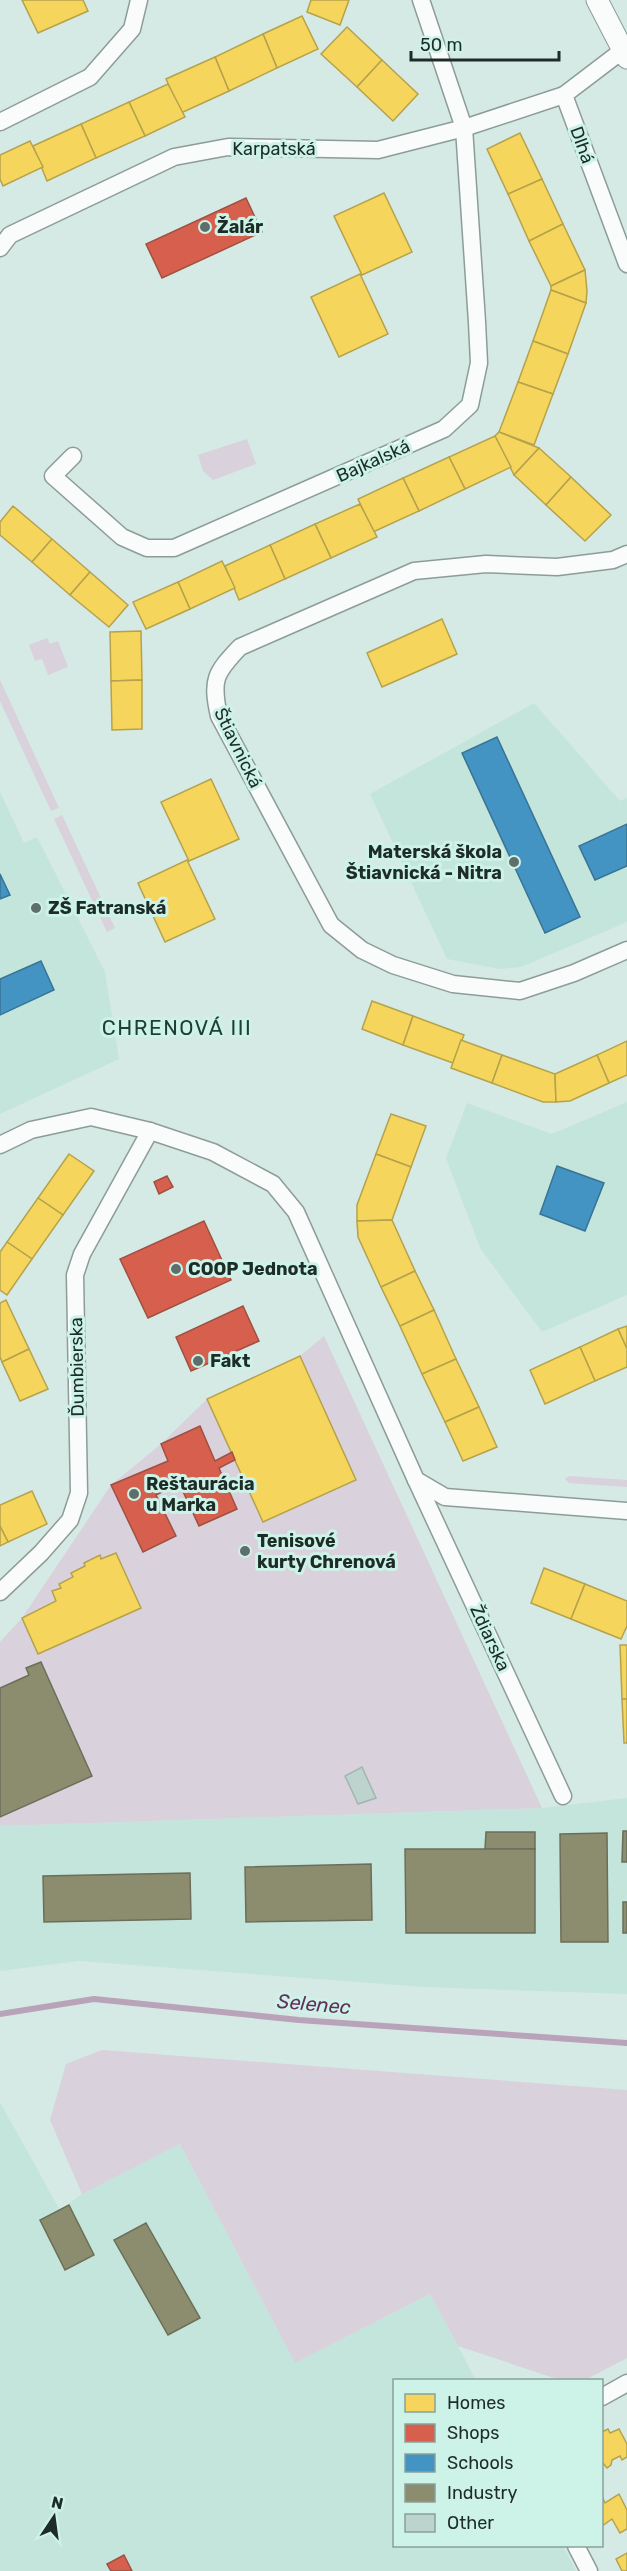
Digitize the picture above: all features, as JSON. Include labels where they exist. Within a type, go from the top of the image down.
[{"type":"street","points":[[0,122],[90,77],[132,29],[139,0]]},
{"type":"street","points":[[421,0],[464,128]]},
{"type":"street","points":[[564,95],[625,54],[597,0]]},
{"type":"street","name":"Karpatská","points":[[0,248],[10,235],[174,157],[228,147],[378,150],[464,128],[564,95]]},
{"type":"street","name":"Dlhá","points":[[564,95],[627,264]]},
{"type":"street","name":"Bajkalská","points":[[73,456],[53,476],[122,537],[147,548],[174,548],[444,429],[470,405],[479,363],[464,128]]},
{"type":"street","name":"Štiavnická","points":[[627,554],[613,560],[557,567],[486,564],[414,571],[240,647],[220,668],[214,691],[219,716],[331,925],[362,950],[393,965],[453,984],[520,991],[574,974],[627,950]]},
{"type":"street","points":[[0,1145],[32,1130],[91,1117],[150,1131]]},
{"type":"street","name":"Ždiarska","points":[[150,1131],[213,1152],[273,1184],[296,1212],[416,1480],[563,1796]]},
{"type":"street","name":"Ďumbierska","points":[[0,1592],[41,1553],[70,1520],[79,1493],[75,1275],[82,1254],[150,1131]]},
{"type":"street","points":[[416,1480],[445,1497],[627,1511]]},
{"type":"street","points":[[603,2396],[627,2384]]},
{"type":"street","points":[[577,2547],[589,2571]]},
{"type":"shaded area","points":[[247,439],[256,464],[213,480],[203,471],[198,455]]},
{"type":"shaded area","points":[[47,638],[50,644],[58,641],[68,667],[48,675],[42,659],[35,661],[29,645]]},
{"type":"shaded area","points":[[0,680],[59,808],[51,811],[0,701]]},
{"type":"shaded area","name":"Materská škola Štiavnická - Nitra","points":[[534,703],[620,801],[627,798],[627,922],[521,967],[500,969],[447,959],[370,794]]},
{"type":"shaded area","name":"ZŠ Fatranská","points":[[0,792],[24,843],[37,837],[105,972],[119,1059],[0,1114]]},
{"type":"shaded area","points":[[62,815],[115,928],[107,932],[54,819]]},
{"type":"shaded area","points":[[627,1102],[627,1295],[542,1332],[480,1248],[446,1158],[467,1103],[552,1134]]},
{"type":"shaded area","name":"Tenisové kurty Chrenová","points":[[324,1336],[542,1808],[0,1826],[0,1642],[22,1618],[111,1485],[161,1444],[207,1399],[300,1356]]},
{"type":"shaded area","points":[[569,1476],[627,1480],[627,1487],[569,1483],[565,1479]]},
{"type":"shaded area","points":[[627,1798],[627,1994],[424,1987],[79,1961],[0,1971],[0,1826],[542,1808]]},
{"type":"shaded area","points":[[102,2050],[627,2090],[627,2358],[587,2379],[557,2379],[458,2346],[430,2294],[295,2363],[180,2144],[82,2194],[50,2120],[66,2064]]},
{"type":"shaded area","points":[[0,2102],[60,2210],[82,2194],[180,2144],[295,2363],[430,2294],[475,2379],[393,2379],[393,2547],[564,2547],[576,2571],[0,2571]]},
{"type":"building: Homes","points":[[22,0],[83,0],[88,11],[38,33]]},
{"type":"building: Homes","points":[[311,0],[349,0],[340,25],[307,12]]},
{"type":"building: Homes","points":[[302,16],[318,49],[277,68],[263,34]]},
{"type":"building: Homes","points":[[347,27],[382,60],[357,87],[321,54]]},
{"type":"building: Homes","points":[[263,34],[277,68],[229,91],[215,57]]},
{"type":"building: Homes","points":[[215,57],[229,91],[181,113],[166,79]]},
{"type":"building: Homes","points":[[382,60],[418,94],[393,121],[357,87]]},
{"type":"building: Homes","points":[[168,84],[185,117],[145,136],[129,102]]},
{"type":"building: Homes","points":[[129,102],[145,136],[96,158],[81,124]]},
{"type":"building: Homes","points":[[81,124],[96,158],[47,181],[33,146]]},
{"type":"building: Homes","points":[[520,133],[542,179],[508,194],[487,149]]},
{"type":"building: Homes","points":[[30,141],[43,167],[3,186],[0,179],[0,155]]},
{"type":"building: Homes","points":[[542,179],[563,224],[529,241],[508,194]]},
{"type":"building: Homes","points":[[384,193],[412,252],[362,275],[334,216]]},
{"type":"building: Homes","points":[[563,224],[585,270],[551,286],[529,241]]},
{"type":"building: Homes","points":[[585,270],[586,303],[551,290],[551,286]]},
{"type":"building: Homes","points":[[360,274],[388,334],[339,357],[311,297]]},
{"type":"building: Homes","points":[[551,290],[586,303],[568,354],[533,341]]},
{"type":"building: Homes","points":[[533,341],[568,354],[553,394],[518,382]]},
{"type":"building: Homes","points":[[518,382],[553,394],[534,445],[499,432]]},
{"type":"building: Homes","points":[[499,432],[539,448],[514,475],[495,436]]},
{"type":"building: Homes","points":[[495,436],[511,467],[465,489],[449,457]]},
{"type":"building: Homes","points":[[539,448],[571,477],[546,505],[514,475]]},
{"type":"building: Homes","points":[[449,457],[465,489],[419,511],[403,478]]},
{"type":"building: Homes","points":[[571,477],[611,515],[585,541],[546,505]]},
{"type":"building: Homes","points":[[403,478],[419,511],[373,532],[358,499]]},
{"type":"building: Homes","points":[[360,504],[377,537],[331,558],[315,524]]},
{"type":"building: Homes","points":[[13,506],[52,539],[32,562],[0,535],[0,522]]},
{"type":"building: Homes","points":[[315,524],[331,558],[285,579],[270,545]]},
{"type":"building: Homes","points":[[52,539],[90,572],[70,595],[32,562]]},
{"type":"building: Homes","points":[[270,545],[285,579],[239,600],[225,566]]},
{"type":"building: Homes","points":[[222,561],[235,588],[190,609],[178,582]]},
{"type":"building: Homes","points":[[90,572],[128,605],[109,627],[70,595]]},
{"type":"building: Homes","points":[[178,582],[190,609],[146,629],[133,602]]},
{"type":"building: Homes","points":[[442,619],[457,654],[382,687],[367,653]]},
{"type":"building: Homes","points":[[141,631],[142,680],[111,681],[110,632]]},
{"type":"building: Homes","points":[[142,680],[142,729],[112,730],[111,681]]},
{"type":"building: Homes","points":[[211,779],[239,839],[189,861],[161,802]]},
{"type":"building: Homes","points":[[187,860],[215,919],[165,942],[138,883]]},
{"type":"building: Homes","points":[[372,1001],[413,1016],[403,1045],[362,1029]]},
{"type":"building: Homes","points":[[413,1016],[464,1035],[453,1063],[403,1045]]},
{"type":"building: Homes","points":[[461,1040],[502,1055],[492,1083],[451,1068]]},
{"type":"building: Homes","points":[[627,1041],[627,1075],[609,1083],[597,1055]]},
{"type":"building: Homes","points":[[502,1055],[555,1074],[556,1102],[543,1102],[492,1083]]},
{"type":"building: Homes","points":[[597,1055],[609,1083],[570,1101],[556,1102],[555,1074]]},
{"type":"building: Homes","points":[[391,1114],[426,1126],[411,1167],[376,1154]]},
{"type":"building: Homes","points":[[69,1154],[94,1171],[63,1215],[38,1198]]},
{"type":"building: Homes","points":[[376,1154],[411,1167],[392,1220],[357,1221],[357,1205]]},
{"type":"building: Homes","points":[[38,1198],[63,1215],[32,1259],[7,1242]]},
{"type":"building: Homes","points":[[392,1220],[415,1271],[381,1287],[358,1237],[357,1221]]},
{"type":"building: Homes","points":[[7,1242],[32,1259],[7,1295],[0,1290],[0,1252]]},
{"type":"building: Homes","points":[[415,1271],[434,1310],[400,1326],[381,1287]]},
{"type":"building: Homes","points":[[6,1300],[29,1349],[2,1362],[0,1357],[0,1303]]},
{"type":"building: Homes","points":[[434,1310],[456,1359],[422,1374],[400,1326]]},
{"type":"building: Homes","points":[[627,1326],[627,1349],[618,1329]]},
{"type":"building: Homes","points":[[618,1329],[627,1349],[627,1367],[595,1381],[580,1347]]},
{"type":"building: Homes","points":[[580,1347],[595,1381],[545,1404],[530,1370]]},
{"type":"building: Homes","points":[[29,1349],[48,1389],[20,1401],[2,1362]]},
{"type":"building: Homes","points":[[300,1356],[356,1480],[263,1522],[207,1399]]},
{"type":"building: Homes","points":[[456,1359],[479,1407],[445,1422],[422,1374]]},
{"type":"building: Homes","points":[[479,1407],[497,1447],[463,1461],[445,1422]]},
{"type":"building: Homes","points":[[32,1491],[47,1524],[8,1542],[0,1526],[0,1505]]},
{"type":"building: Homes","points":[[0,1526],[8,1542],[0,1546]]},
{"type":"building: Homes","points":[[116,1553],[141,1608],[38,1654],[22,1618],[56,1601],[52,1591],[61,1588],[59,1584],[73,1577],[71,1573],[85,1566],[84,1563],[100,1555],[101,1559]]},
{"type":"building: Homes","points":[[544,1568],[585,1584],[571,1619],[531,1603]]},
{"type":"building: Homes","points":[[585,1584],[627,1601],[627,1626],[621,1639],[571,1619]]},
{"type":"building: Homes","points":[[620,1645],[627,1645],[627,1699],[622,1699]]},
{"type":"building: Homes","points":[[622,1699],[627,1699],[627,1743],[624,1743]]},
{"type":"building: Homes","points":[[608,2429],[610,2433],[619,2429],[627,2444],[627,2457],[622,2460],[620,2456],[612,2460],[611,2465],[607,2468],[603,2463],[603,2432]]},
{"type":"building: Homes","points":[[619,2494],[627,2510],[627,2529],[620,2533],[612,2519],[603,2525],[603,2498],[605,2503]]},
{"type":"building: Homes","points":[[627,2553],[627,2571],[622,2571],[616,2559]]},
{"type":"building: Shops","points":[[246,198],[262,232],[162,278],[146,244]]},
{"type":"building: Shops","points":[[167,1176],[173,1187],[159,1194],[154,1182]]},
{"type":"building: Shops","name":"COOP Jednota","points":[[204,1221],[231,1280],[148,1318],[120,1259]]},
{"type":"building: Shops","points":[[243,1306],[259,1341],[191,1371],[176,1337]]},
{"type":"building: Shops","points":[[200,1426],[215,1461],[232,1452],[235,1460],[219,1468],[237,1509],[199,1526],[179,1483],[156,1495],[176,1536],[143,1552],[111,1485],[168,1461],[161,1444]]},
{"type":"building: Shops","points":[[124,2555],[132,2571],[111,2571],[107,2564]]},
{"type":"building: Schools","points":[[497,737],[580,917],[545,933],[462,753]]},
{"type":"building: Schools","points":[[627,824],[627,866],[595,880],[579,846]]},
{"type":"building: Schools","points":[[0,874],[10,895],[0,899]]},
{"type":"building: Schools","points":[[41,961],[54,990],[0,1015],[0,979]]},
{"type":"building: Schools","points":[[557,1166],[604,1183],[585,1231],[540,1214]]},
{"type":"building: Industry","points":[[41,1662],[92,1776],[0,1817],[0,1688],[29,1675],[26,1668]]},
{"type":"building: Industry","points":[[623,1831],[627,1831],[627,1862],[622,1862]]},
{"type":"building: Industry","points":[[486,1832],[535,1832],[535,1849],[485,1849]]},
{"type":"building: Industry","points":[[607,1833],[608,1942],[561,1942],[560,1834]]},
{"type":"building: Industry","points":[[405,1849],[535,1849],[535,1933],[406,1933]]},
{"type":"building: Industry","points":[[371,1864],[372,1920],[246,1922],[245,1867]]},
{"type":"building: Industry","points":[[190,1873],[191,1919],[44,1922],[43,1876]]},
{"type":"building: Industry","points":[[623,1902],[627,1902],[627,1933],[623,1933]]},
{"type":"building: Industry","points":[[69,2205],[94,2255],[65,2270],[40,2220]]},
{"type":"building: Industry","points":[[146,2223],[200,2318],[168,2335],[114,2240]]},
{"type":"building: Other","points":[[362,1767],[376,1798],[358,1804],[345,1776]]},
{"type":"waterway","name":"Selenec","points":[[0,2014],[94,1999],[299,2020],[627,2043]]},
{"type":"place","name":"Žalár","points":[[205,227]]},
{"type":"place","name":"Materská škola Štiavnická - Nitra","points":[[514,862]]},
{"type":"place","name":"ZŠ Fatranská","points":[[36,908]]},
{"type":"place","name":"COOP Jednota","points":[[176,1269]]},
{"type":"place","name":"Fakt","points":[[198,1361]]},
{"type":"place","name":"Reštaurácia u Marka","points":[[134,1494]]},
{"type":"place","name":"Tenisové kurty Chrenová","points":[[245,1551]]},
{"type":"district","name":"CHRENOVÁ III","points":[[177,1028]]}]
